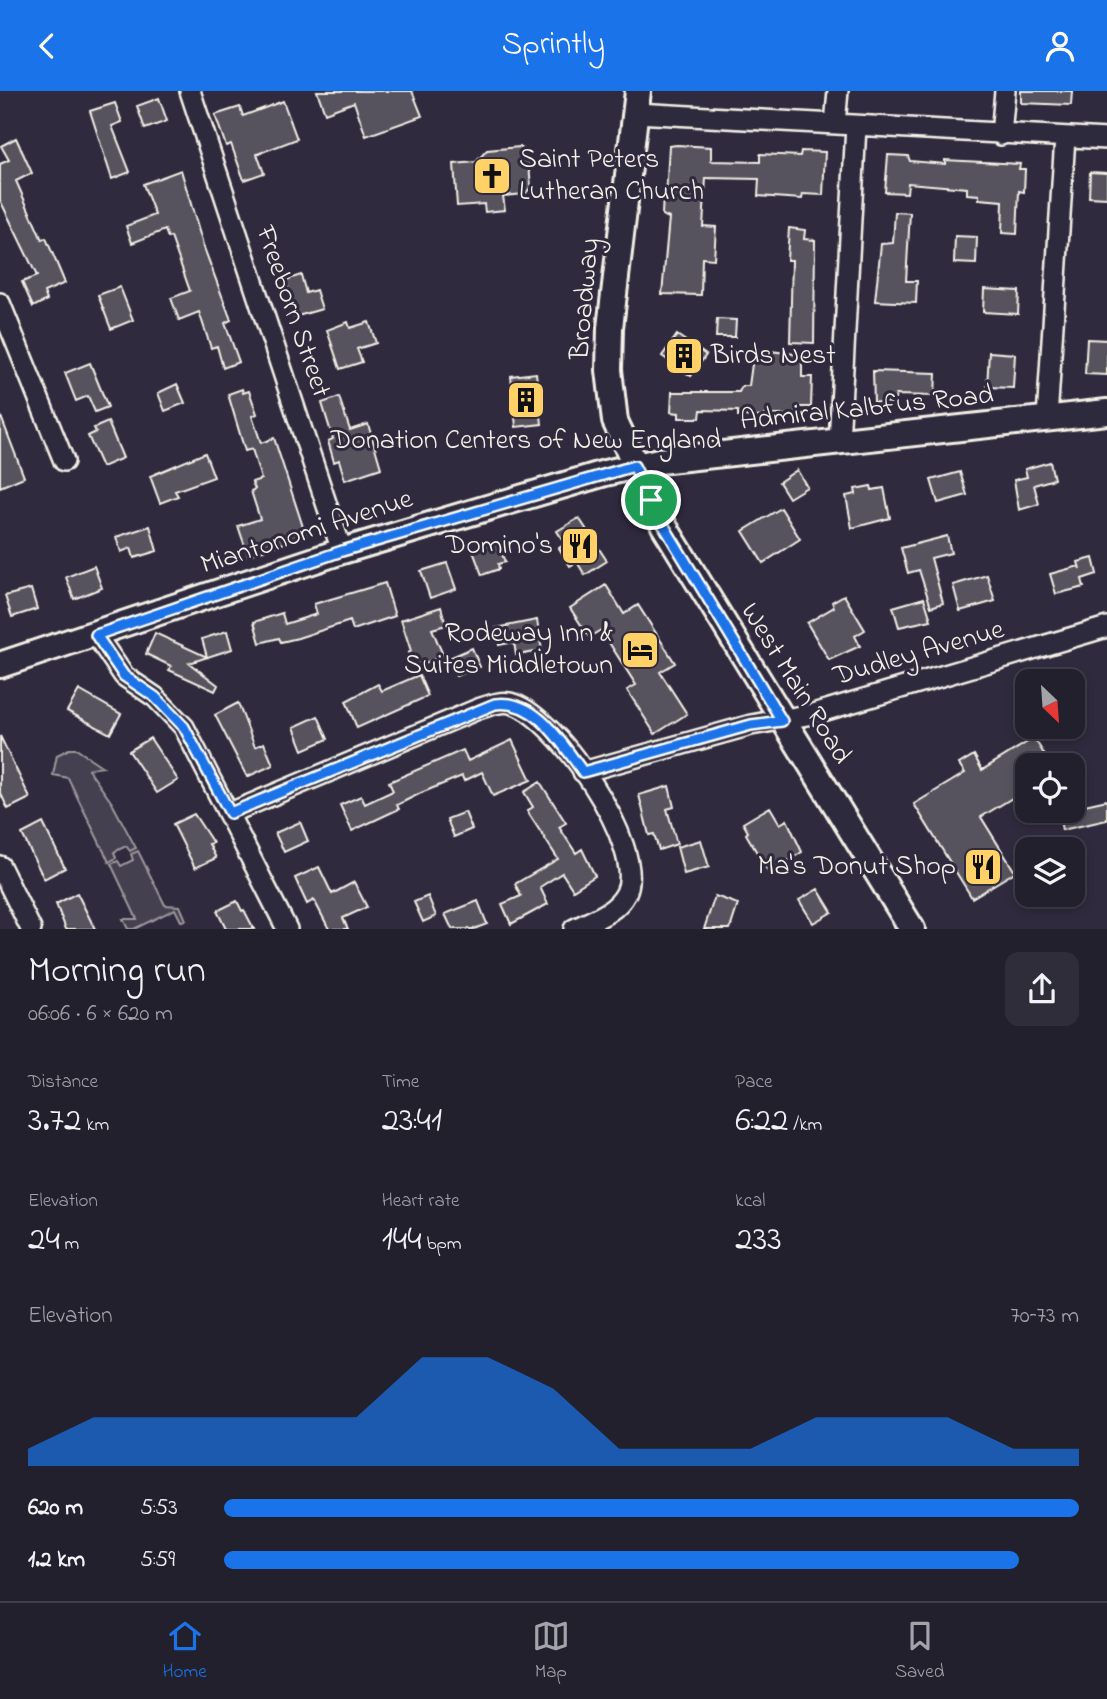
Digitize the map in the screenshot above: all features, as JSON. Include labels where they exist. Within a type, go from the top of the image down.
[{"type":"main road","name":"Broadway","points":[[634,466],[615,421],[609,370],[610,328],[637,102]]},
{"type":"main road","name":"Admiral Kalbfus Road","points":[[634,466],[1107,412]]},
{"type":"main road","name":"Miantonomi Avenue","points":[[0,665],[342,551],[634,466]]},
{"type":"main road","name":"West Main Road","points":[[634,466],[664,526],[912,929]]},
{"type":"street","name":"Freeborn Street","points":[[190,91],[342,551]]},
{"type":"street","points":[[835,124],[838,91]]},
{"type":"street","points":[[1001,135],[1005,91]]},
{"type":"street","points":[[637,102],[856,126],[1107,139]]},
{"type":"street","points":[[839,443],[856,126]]},
{"type":"street","points":[[1047,419],[1065,137]]},
{"type":"street","points":[[0,303],[64,461]]},
{"type":"street","name":"Dudley Avenue","points":[[583,772],[751,725],[782,721],[1107,627]]},
{"type":"street","points":[[96,635],[124,676],[155,697],[184,727],[287,929]]},
{"type":"street","points":[[230,813],[478,709],[504,703],[524,708],[540,718],[583,772],[622,839],[629,879],[627,891],[611,911],[574,929]]},
{"type":"street","points":[[0,866],[32,929]]},
{"type":"shaded area","points":[[69,749],[76,749],[103,767],[88,769],[112,803],[136,848],[130,851],[126,846],[114,852],[116,858],[109,862],[68,778],[53,775],[57,755]]},
{"type":"shaded area","points":[[138,851],[165,905],[180,906],[186,920],[181,921],[175,909],[134,929],[128,929],[123,919],[137,919],[111,864],[118,861],[121,866],[133,860],[131,854]]},
{"type":"building","points":[[317,91],[412,91],[422,116],[366,136],[354,102],[325,113]]},
{"type":"building","points":[[1021,91],[1072,91],[1071,105],[1021,103]]},
{"type":"building","points":[[159,98],[167,121],[145,129],[137,106]]},
{"type":"building","points":[[283,101],[297,139],[257,154],[264,173],[244,180],[231,144],[226,146],[215,115],[240,107],[243,116]]},
{"type":"building","points":[[115,103],[122,122],[112,126],[130,172],[112,179],[90,111]]},
{"type":"building","points":[[16,138],[32,173],[16,181],[42,240],[46,238],[65,283],[44,292],[47,300],[33,307],[22,282],[37,276],[0,200],[0,164],[9,160],[1,146]]},
{"type":"building","points":[[669,146],[711,147],[711,161],[760,162],[760,154],[800,156],[801,151],[825,152],[823,195],[803,194],[802,199],[758,196],[759,179],[706,178],[703,226],[716,227],[714,259],[702,258],[701,295],[662,294],[669,218],[662,215],[663,194],[666,195]]},
{"type":"building","name":"Saint Peters Lutheran Church","points":[[520,147],[528,153],[531,187],[525,194],[503,196],[505,210],[485,212],[484,204],[457,206],[454,164],[476,162],[487,150]]},
{"type":"building","points":[[888,155],[908,156],[910,161],[945,164],[945,160],[1020,164],[1019,169],[1025,169],[1024,192],[1019,191],[1017,234],[1002,233],[1003,201],[979,199],[979,195],[967,194],[967,188],[908,183],[907,193],[885,192]]},
{"type":"building","points":[[181,170],[203,245],[231,320],[225,323],[239,362],[223,368],[217,346],[211,348],[199,312],[179,320],[171,298],[190,291],[171,237],[168,238],[165,230],[132,243],[126,226],[155,215],[143,184]]},
{"type":"building","points":[[1090,172],[1107,173],[1107,198],[1089,197]]},
{"type":"building","points":[[895,212],[910,213],[906,281],[917,281],[916,303],[875,301],[881,244],[893,243]]},
{"type":"building","points":[[789,228],[805,230],[804,239],[815,240],[814,343],[790,342],[792,260],[787,260]]},
{"type":"building","points":[[955,236],[977,237],[976,264],[954,263]]},
{"type":"building","points":[[301,275],[306,293],[316,290],[322,309],[294,317],[286,280]]},
{"type":"building","points":[[120,287],[133,320],[111,329],[98,295]]},
{"type":"building","points":[[984,289],[1019,291],[1018,314],[983,312]]},
{"type":"building","points":[[717,319],[736,320],[735,337],[716,337]]},
{"type":"building","points":[[348,322],[350,328],[369,322],[376,343],[357,349],[362,362],[340,369],[327,330]]},
{"type":"building","name":"Birds Nest","points":[[677,335],[706,355],[691,376],[662,356]]},
{"type":"building","points":[[1087,339],[1107,340],[1107,375],[1085,374]]},
{"type":"building","points":[[754,349],[802,355],[802,377],[812,377],[811,407],[798,407],[798,415],[764,417],[738,416],[738,411],[701,410],[700,418],[679,418],[679,413],[671,412],[672,392],[739,392],[742,386],[749,386]]},
{"type":"building","points":[[989,352],[1015,354],[1013,388],[987,387]]},
{"type":"building","points":[[90,363],[108,407],[95,412],[88,396],[76,401],[65,373]]},
{"type":"building","points":[[873,371],[936,373],[935,396],[896,395],[894,403],[874,402]]},
{"type":"building","name":"Donation Centers of New England","points":[[536,373],[542,424],[516,427],[511,376]]},
{"type":"building","points":[[177,384],[185,403],[165,411],[158,393]]},
{"type":"building","points":[[242,389],[243,393],[249,391],[257,414],[252,416],[261,443],[274,438],[306,536],[248,555],[238,526],[260,519],[251,491],[255,489],[252,482],[261,479],[252,449],[245,451],[228,394]]},
{"type":"building","points":[[339,397],[350,430],[368,424],[381,468],[345,480],[339,460],[334,462],[328,441],[333,439],[322,403]]},
{"type":"building","points":[[0,414],[24,477],[0,487]]},
{"type":"building","points":[[108,422],[123,458],[102,467],[88,436],[96,432],[94,428]]},
{"type":"building","points":[[205,453],[214,477],[175,491],[178,496],[160,503],[150,476]]},
{"type":"building","points":[[1050,462],[1054,479],[1034,485],[1039,504],[1019,510],[1014,480],[1027,477],[1025,469]]},
{"type":"building","points":[[797,470],[807,487],[789,498],[779,482]]},
{"type":"building","points":[[960,472],[967,495],[938,503],[931,480]]},
{"type":"building","points":[[871,486],[872,490],[884,488],[890,518],[852,528],[846,496],[856,494],[855,489]]},
{"type":"building","points":[[781,508],[800,539],[763,563],[743,531]]},
{"type":"building","name":"Domino's","points":[[579,518],[607,561],[585,575],[577,562],[570,566],[559,548],[565,544],[557,531]]},
{"type":"building","points":[[150,526],[157,551],[134,558],[131,548],[121,552],[116,537]]},
{"type":"building","points":[[947,536],[951,553],[931,558],[943,603],[931,607],[919,570],[908,573],[901,548]]},
{"type":"building","points":[[497,542],[505,562],[498,564],[499,569],[482,575],[473,551]]},
{"type":"building","points":[[1093,558],[1097,574],[1082,579],[1084,587],[1056,594],[1050,574],[1079,566],[1080,569],[1078,562]]},
{"type":"building","points":[[447,563],[456,589],[430,598],[421,571]]},
{"type":"building","points":[[94,566],[102,588],[74,599],[66,577]]},
{"type":"building","points":[[987,575],[995,601],[960,611],[953,585]]},
{"type":"building","points":[[385,583],[395,616],[353,630],[350,621],[298,638],[281,642],[279,638],[260,643],[254,622],[282,613],[285,624],[317,614],[314,604]]},
{"type":"building","name":"Rodeway Inn & Suites Middletown","points":[[606,585],[624,614],[638,605],[675,663],[660,672],[687,714],[655,734],[627,690],[636,685],[601,630],[589,637],[570,608]]},
{"type":"building","points":[[31,589],[37,609],[12,617],[5,596]]},
{"type":"building","points":[[844,595],[865,630],[855,636],[860,646],[829,660],[807,623],[834,607],[832,602]]},
{"type":"building","points":[[924,598],[931,620],[899,627],[893,607]]},
{"type":"building","points":[[441,607],[446,625],[432,629],[443,655],[416,668],[408,653],[411,651],[401,620]]},
{"type":"building","points":[[537,620],[542,651],[516,655],[514,642],[499,645],[496,628]]},
{"type":"building","points":[[227,631],[232,649],[189,663],[218,685],[215,691],[169,670],[171,666],[146,654],[155,633],[207,657],[202,639]]},
{"type":"building","points":[[472,648],[480,667],[456,676],[449,658]]},
{"type":"building","points":[[419,675],[428,696],[357,728],[346,701],[378,684],[382,691]]},
{"type":"building","points":[[79,690],[121,714],[110,734],[67,711]]},
{"type":"building","points":[[238,703],[255,747],[264,743],[273,765],[247,777],[215,715]]},
{"type":"building","points":[[318,716],[328,739],[303,750],[294,727]]},
{"type":"building","points":[[0,736],[30,798],[8,809],[0,792]]},
{"type":"building","points":[[150,738],[178,780],[157,793],[129,751]]},
{"type":"building","points":[[1032,739],[1043,753],[1015,753],[1015,796],[981,817],[1015,872],[972,898],[914,804],[965,773],[959,764],[974,755],[982,770]]},
{"type":"building","points":[[512,740],[531,780],[493,796],[482,772],[464,781],[462,776],[397,805],[399,809],[352,831],[340,805],[361,796],[365,804],[393,791],[389,782],[463,750],[468,761]]},
{"type":"building","points":[[540,782],[566,823],[559,827],[576,853],[582,849],[595,876],[573,890],[562,873],[540,887],[548,904],[511,924],[502,904],[521,896],[515,884],[558,859],[527,811],[533,807],[524,792]]},
{"type":"building","points":[[669,786],[674,807],[667,809],[677,844],[659,850],[654,834],[649,835],[639,795]]},
{"type":"building","points":[[1107,800],[1107,820],[1062,830],[1061,823],[1085,823],[1085,805]]},
{"type":"building","points":[[770,807],[780,824],[787,820],[802,852],[769,873],[746,834],[748,832],[743,823]]},
{"type":"building","points":[[465,812],[472,829],[454,837],[447,819]]},
{"type":"building","points":[[194,814],[213,843],[209,844],[216,858],[195,868],[173,824]]},
{"type":"building","points":[[300,822],[308,841],[284,852],[275,833]]},
{"type":"building","points":[[43,823],[65,868],[44,879],[22,834]]},
{"type":"building","points":[[701,840],[709,867],[684,874],[677,847]]},
{"type":"building","points":[[319,867],[332,894],[354,882],[367,907],[343,918],[348,929],[329,929],[314,900],[307,904],[299,887],[295,878]]},
{"type":"building","points":[[818,889],[832,912],[813,923],[799,900]]},
{"type":"building","points":[[77,893],[95,929],[66,929],[56,904]]},
{"type":"building","points":[[428,896],[436,916],[423,922],[414,902]]},
{"type":"building","points":[[715,896],[738,904],[730,929],[704,929]]},
{"type":"building","points":[[237,901],[254,929],[226,929],[217,911]]},
{"type":"building","points":[[478,901],[487,924],[474,929],[452,929],[445,914]]},
{"type":"place","name":"Saint Peters Lutheran Church","points":[[492,176]]},
{"type":"place","name":"Birds Nest","points":[[684,356]]},
{"type":"place","name":"Donation Centers of New England","points":[[526,400]]},
{"type":"place","name":"Domino's","points":[[580,546]]},
{"type":"place","name":"Rodeway Inn & Suites Middletown","points":[[640,650]]},
{"type":"place","name":"Ma's Donut Shop","points":[[983,867]]},
{"type":"route","points":[[634,466],[651,500],[692,574],[782,721],[751,725],[649,751],[583,772],[540,718],[510,703],[495,704],[230,813],[204,761],[175,715],[155,697],[124,676],[96,635],[342,551],[605,473],[634,466]]}]
